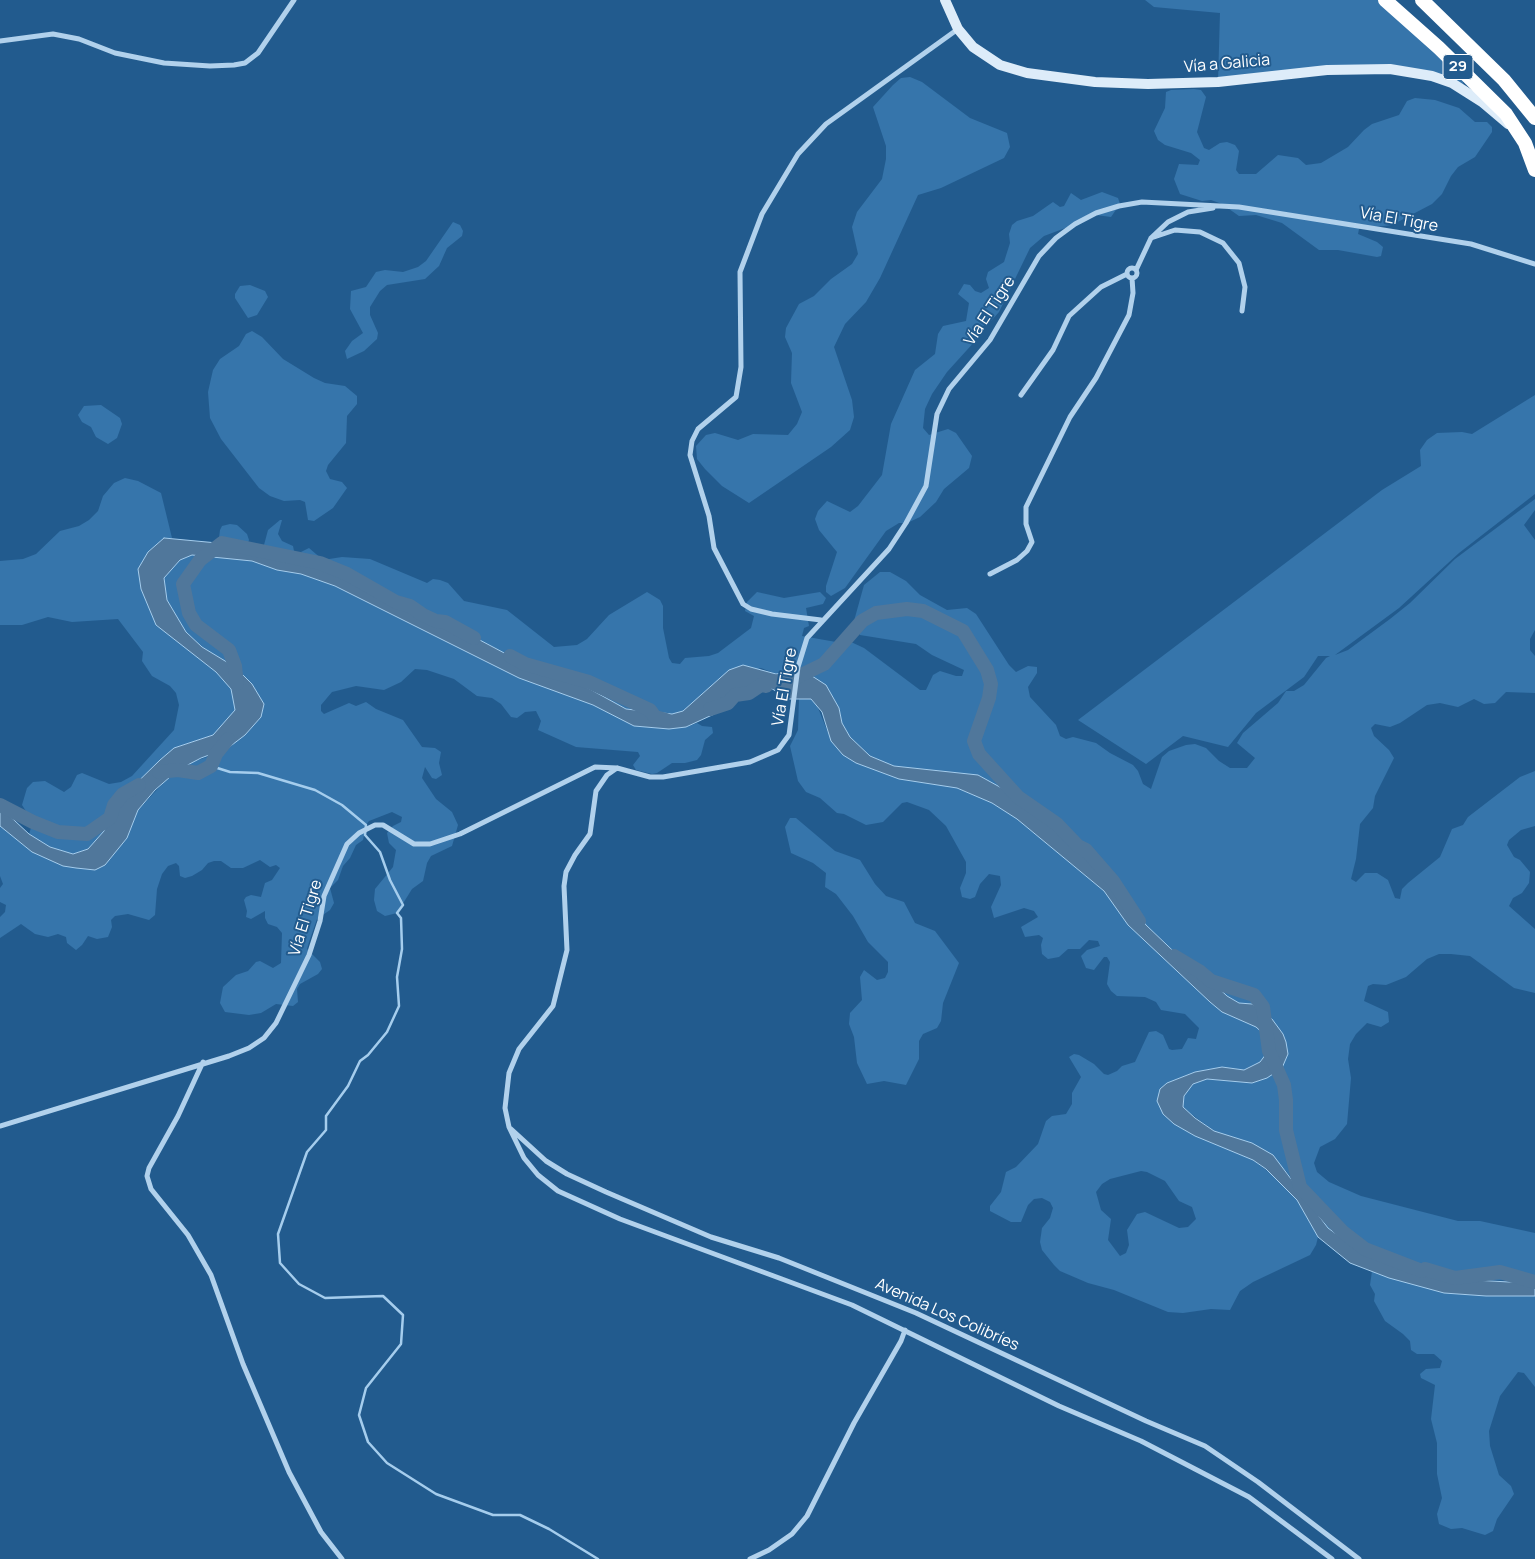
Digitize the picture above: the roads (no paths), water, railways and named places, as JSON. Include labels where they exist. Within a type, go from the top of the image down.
[{"type":"highway","name":"29","points":[[1385,0],[1439,48],[1506,114],[1524,141],[1535,170]]},
{"type":"highway","name":"29","points":[[1422,0],[1504,80],[1535,118]]},
{"type":"street","points":[[0,41],[53,34],[79,39],[115,53],[164,63],[210,66],[234,65],[245,63],[258,53],[294,0]]},
{"type":"street","name":"Vía a Galicia","points":[[945,0],[958,29],[973,47],[1000,64],[1027,73],[1095,82],[1148,84],[1218,82],[1348,69],[1408,71],[1432,76],[1465,91],[1503,120],[1524,141]]},
{"type":"street","points":[[821,620],[772,614],[751,609],[743,604],[714,548],[709,516],[690,455],[692,441],[698,429],[736,397],[741,367],[740,272],[762,214],[798,154],[826,124],[958,29]]},
{"type":"street","name":"Vía El Tigre","points":[[0,1126],[249,1048],[264,1038],[276,1023],[309,956],[320,921],[327,887],[347,844],[359,833],[376,825],[383,825],[414,844],[430,844],[460,834],[595,767],[617,768],[650,777],[663,776],[761,759],[778,750],[785,744],[789,736],[798,667],[807,638],[821,620],[878,561],[906,523],[926,486],[937,414],[949,389],[990,340],[1040,256],[1056,238],[1075,224],[1096,213],[1118,206],[1142,202],[1239,207],[1471,244],[1534,263]]},
{"type":"street","points":[[1020,395],[1053,350],[1069,316],[1101,287],[1137,275],[1136,270],[1151,238],[1168,222],[1188,212],[1239,207]]},
{"type":"street","points":[[1151,238],[1175,230],[1200,232],[1223,243],[1239,263],[1245,287],[1242,311]]},
{"type":"street","points":[[990,574],[1017,560],[1027,551],[1032,542],[1026,524],[1026,506],[1070,416],[1096,378],[1129,315],[1134,293],[1130,268],[1136,270]]},
{"type":"street","name":"Avenida Los Colibríes","points":[[617,768],[607,775],[596,791],[590,834],[575,854],[566,872],[564,886],[567,950],[553,1006],[519,1049],[509,1073],[505,1108],[509,1127],[524,1158],[538,1176],[558,1191],[620,1219],[852,1305],[1059,1406],[1140,1441],[1249,1497],[1332,1559]]},
{"type":"street","points":[[203,1062],[178,1116],[149,1168],[147,1176],[151,1189],[188,1235],[211,1275],[243,1364],[289,1472],[321,1532],[342,1559]]},
{"type":"street","name":"Avenida Los Colibríes","points":[[509,1127],[546,1161],[567,1174],[606,1192],[711,1237],[779,1258],[916,1313],[1146,1421],[1205,1446],[1258,1482],[1358,1559]]},
{"type":"street","points":[[750,1559],[769,1550],[792,1534],[807,1516],[854,1423],[901,1341],[905,1330]]},
{"type":"waterway","points":[[237,684],[235,666],[229,650],[196,625],[189,613],[183,584],[200,560],[222,543],[320,563],[347,574],[396,602],[410,606],[436,621],[445,622],[474,638]]},
{"type":"waterway","points":[[710,709],[728,703],[735,695],[749,693],[761,685],[766,686],[769,682],[797,677],[824,664],[862,621],[876,613],[907,609],[923,611],[963,631],[987,670],[991,684],[989,698],[974,741],[979,754],[1018,797],[1057,824],[1078,846],[1086,850],[1113,881],[1139,921]]},
{"type":"waterway","points":[[510,656],[525,664],[589,682],[650,710],[655,717],[666,720]]},
{"type":"waterway","points":[[159,772],[178,770],[198,773],[211,766],[216,754],[228,739]]},
{"type":"waterway","points":[[211,766],[230,772],[258,773],[315,790],[342,805],[366,825],[365,835],[380,852],[390,880],[403,905],[397,913],[401,918],[402,949],[397,977],[399,1006],[387,1032],[368,1055],[360,1061],[348,1086],[326,1116],[326,1130],[307,1152],[278,1234],[280,1263],[299,1284],[325,1298],[383,1296],[403,1315],[401,1344],[366,1388],[359,1415],[368,1442],[387,1463],[436,1494],[493,1515],[520,1515],[549,1529],[598,1559]]},
{"type":"waterway","points":[[0,805],[58,832],[87,834],[110,818],[114,805],[123,794],[139,785]]},
{"type":"waterway","points":[[1174,956],[1199,971],[1211,981],[1254,995],[1263,1007],[1269,1051],[1284,1085],[1286,1130],[1300,1187],[1343,1232],[1365,1249],[1422,1271],[1425,1269],[1455,1278],[1500,1272],[1535,1282]]}]
